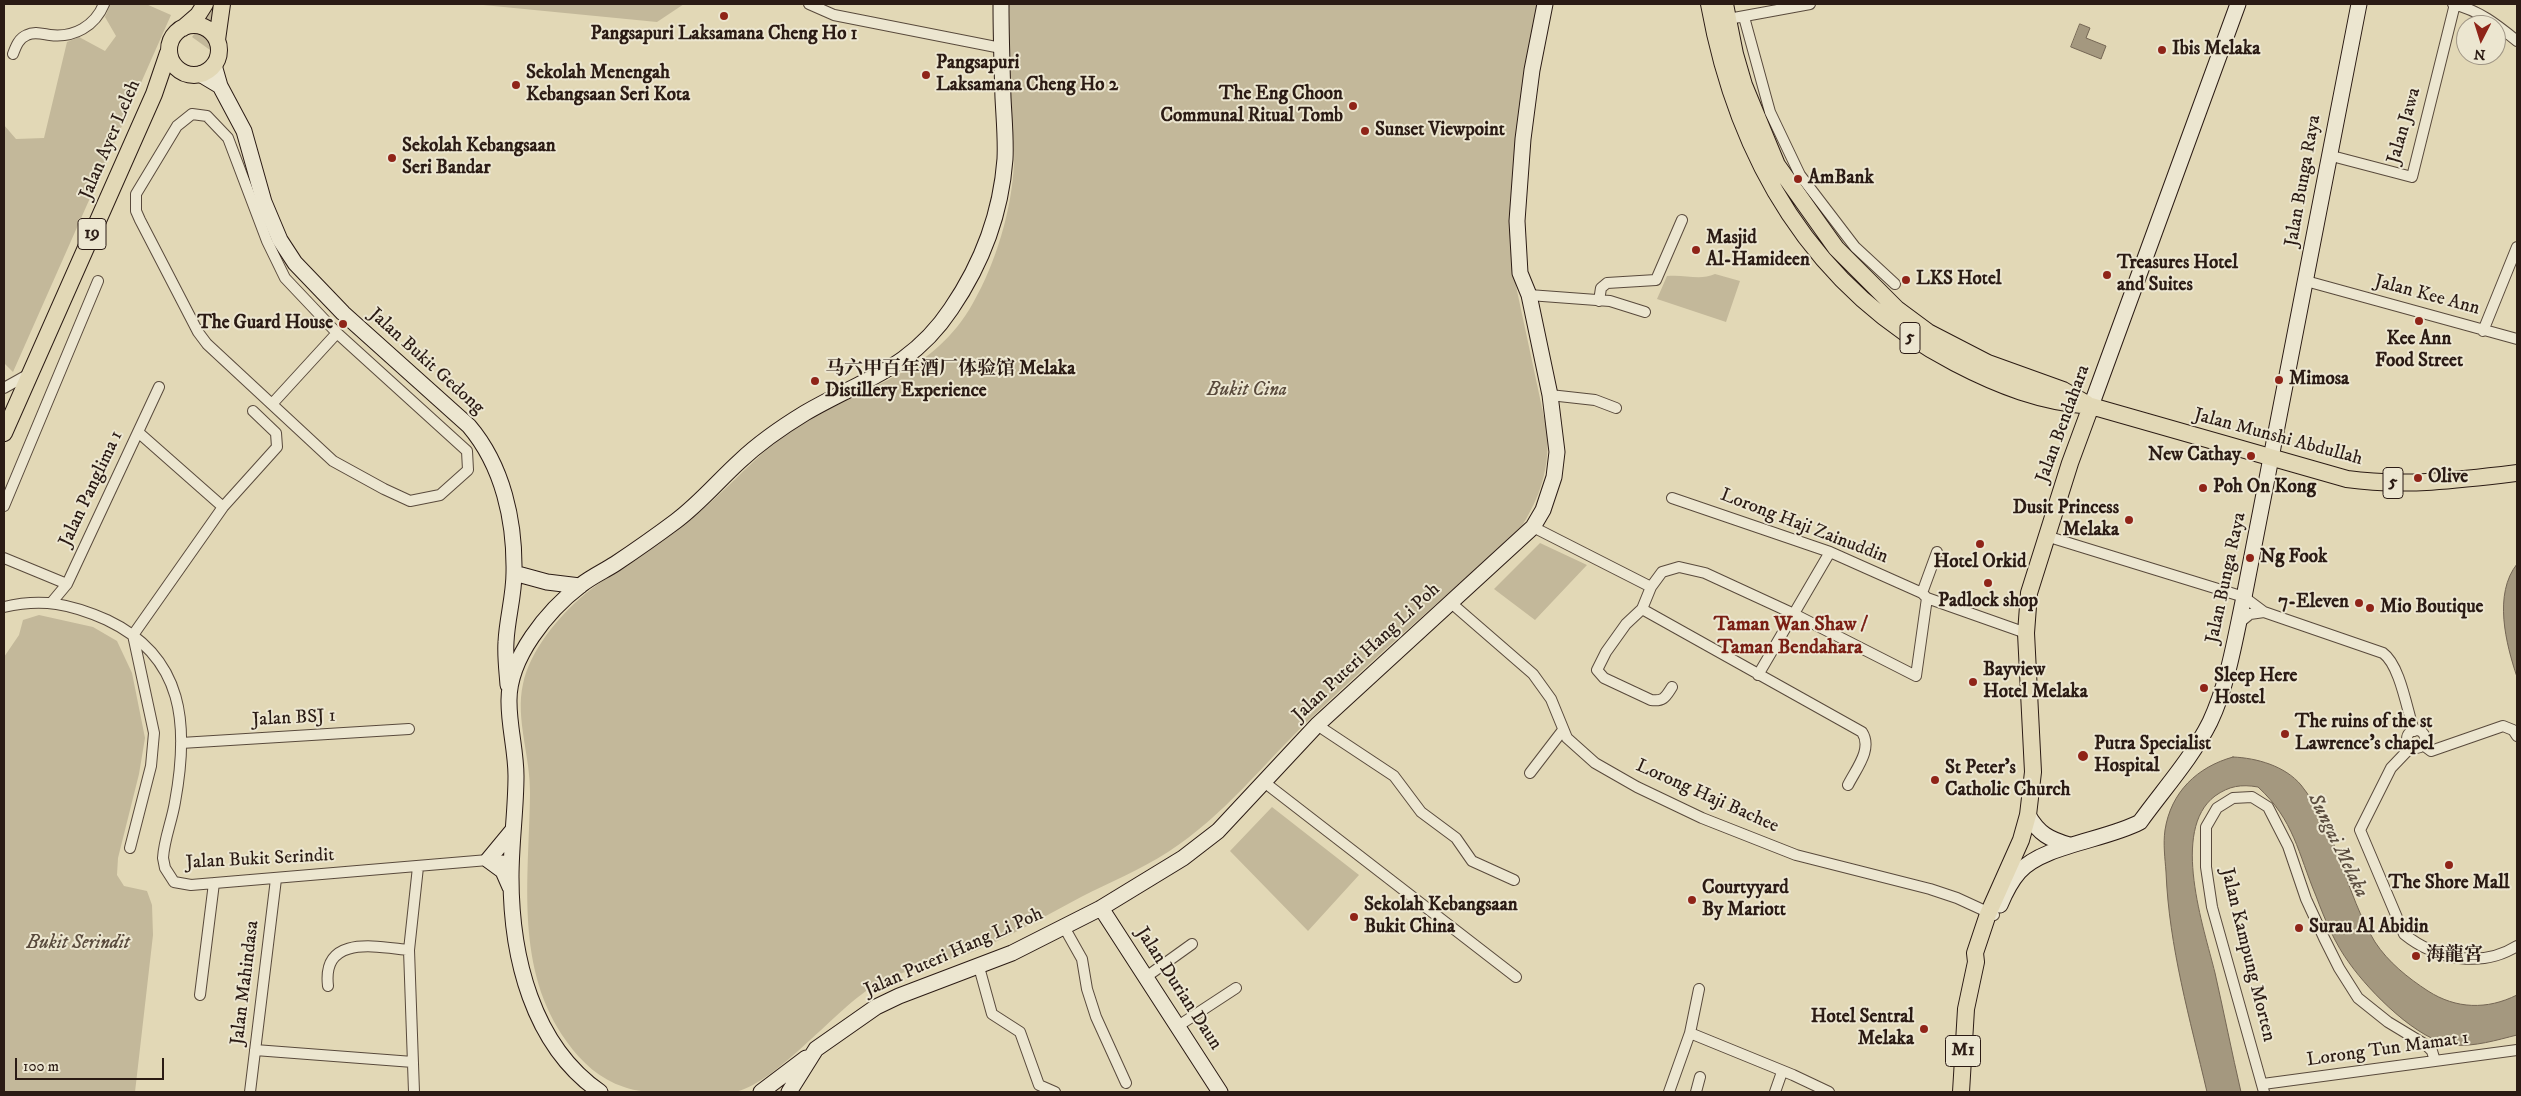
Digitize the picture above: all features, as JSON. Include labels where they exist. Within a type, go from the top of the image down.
[{"type":"main road","points":[[195,74],[176,68],[168,53],[172,38],[194,19],[205,4]]},
{"type":"main road","points":[[154,94],[167,82],[195,74],[214,65],[219,49],[217,40],[222,4]]},
{"type":"main road","name":"Jalan Munshi Abdullah","points":[[1708,4],[1721,15],[1719,59],[1764,172],[1798,229],[1839,278],[1865,303],[1920,345],[1989,381],[2058,404],[2091,406],[2326,474],[2376,483],[2442,483],[2517,473]]},
{"type":"main road","points":[[183,28],[198,26],[206,28],[217,40]]},
{"type":"main road","name":"Jalan Ayer Leleh","points":[[4,433],[154,94],[168,53]]},
{"type":"main road","name":"Jalan Bendahara","points":[[1989,918],[2013,861],[2028,815],[2033,772],[2026,633],[2029,593],[2046,536],[2091,406]]},
{"type":"main road","name":"M1","points":[[1961,1092],[1966,1009],[1976,962],[1975,953],[1989,918]]},
{"type":"street","points":[[13,54],[19,40],[27,34],[67,35],[81,30],[100,15],[104,4]]},
{"type":"street","points":[[809,4],[834,15],[1001,48]]},
{"type":"street","points":[[600,1092],[565,1062],[540,1023],[518,950],[511,889],[512,831],[516,776],[508,699],[515,672],[526,645],[541,622],[580,586],[654,537],[696,506],[762,442],[807,412],[902,361],[922,346],[950,311],[980,258],[991,230],[1001,188],[1005,157],[1001,4]]},
{"type":"street","name":"Jalan Puteri Hang Li Poh","points":[[789,1092],[816,1049],[876,1007],[899,996],[979,967],[1101,908],[1202,845],[1317,725],[1533,528],[1543,510],[1554,477],[1557,452],[1550,395],[1529,295],[1520,273],[1517,221],[1524,130],[1545,4]]},
{"type":"street","points":[[1721,15],[1744,17],[1810,4]]},
{"type":"street","name":"Jalan Bendahara","points":[[2091,406],[2238,4]]},
{"type":"street","name":"Jalan Bunga Raya","points":[[1989,918],[2020,871],[2039,858],[2069,845],[2140,822],[2210,722],[2224,684],[2244,598],[2306,282],[2328,155],[2359,4]]},
{"type":"street","points":[[2454,4],[2470,8],[2484,15],[2517,41]]},
{"type":"street","name":"Jalan Jawa","points":[[2328,155],[2412,176],[2454,4]]},
{"type":"street","points":[[1744,17],[1770,112],[1800,175],[1855,247],[1895,284]]},
{"type":"street","name":"Jalan Bukit Gedong","points":[[214,65],[220,86],[244,131],[264,202],[280,240],[295,263],[343,313],[469,426],[485,448],[498,473],[509,511],[514,573],[505,644],[508,699]]},
{"type":"street","points":[[195,74],[220,86]]},
{"type":"street","points":[[192,114],[207,116],[228,138],[267,241],[285,278],[338,333],[467,451],[468,470],[440,495],[410,501],[399,497],[333,460],[207,344],[198,332],[136,211],[136,194],[177,126],[192,114]]},
{"type":"street","points":[[1599,301],[1601,288],[1607,283],[1656,280],[1682,220]]},
{"type":"street","name":"Jalan Kee Ann","points":[[2306,282],[2483,331],[2517,247]]},
{"type":"street","points":[[4,506],[98,281]]},
{"type":"street","points":[[1529,295],[1622,303],[1645,312]]},
{"type":"street","points":[[338,333],[343,313]]},
{"type":"street","points":[[272,404],[338,333],[357,326]]},
{"type":"street","points":[[2483,331],[2517,339]]},
{"type":"street","points":[[4,388],[30,373]]},
{"type":"street","name":"Jalan Panglima 1","points":[[52,602],[67,584],[159,387]]},
{"type":"street","points":[[1550,395],[1595,400],[1616,408]]},
{"type":"street","points":[[130,848],[151,766],[154,732],[133,636],[223,507],[277,447],[276,433],[253,411]]},
{"type":"street","points":[[138,432],[223,507]]},
{"type":"street","name":"Lorong Haji Zainuddin","points":[[1672,498],[1830,552],[1925,596],[2026,633]]},
{"type":"street","points":[[1533,528],[1651,587]]},
{"type":"street","points":[[2046,536],[2244,598],[2264,612],[2383,653],[2390,658],[2414,731]]},
{"type":"street","points":[[1758,675],[1830,552]]},
{"type":"street","points":[[1672,687],[1664,699],[1659,701],[1652,700],[1598,674],[1597,670],[1606,652],[1626,624],[1642,609],[1651,587],[1662,572],[1679,567],[1705,573],[1794,614],[1916,676],[1925,596],[1937,552]]},
{"type":"street","points":[[4,558],[67,584]]},
{"type":"street","points":[[514,573],[547,582],[580,586]]},
{"type":"street","name":"Jalan Bukit Serindit","points":[[4,607],[27,602],[52,602],[95,615],[133,636],[150,648],[170,679],[178,711],[181,743],[178,787],[164,847],[165,868],[174,882],[191,885],[488,860],[511,861]]},
{"type":"street","name":"Lorong Haji Bachee","points":[[1450,602],[1533,674],[1551,699],[1562,730],[1574,746],[1595,763],[1637,787],[1702,818],[1796,855],[1912,884],[1957,898],[1989,918]]},
{"type":"street","points":[[1642,609],[1862,732],[1867,740],[1866,750],[1848,785]]},
{"type":"street","points":[[2238,623],[2250,614],[2264,612]]},
{"type":"street","points":[[1317,725],[1394,776],[1421,812],[1456,838],[1472,861],[1514,880]]},
{"type":"street","points":[[2424,745],[2431,750],[2503,726],[2516,731]]},
{"type":"street","name":"Jalan BSJ 1","points":[[181,743],[409,729]]},
{"type":"street","points":[[1530,773],[1562,730]]},
{"type":"street","points":[[2414,731],[2424,734],[2424,745]]},
{"type":"street","points":[[2412,747],[2408,737],[2414,731]]},
{"type":"street","points":[[2412,747],[2418,748],[2424,745]]},
{"type":"street","points":[[2412,747],[2391,768],[2360,830],[2404,934],[2415,943],[2430,950],[2452,957],[2476,960],[2506,953],[2517,946]]},
{"type":"street","points":[[1264,782],[1516,977]]},
{"type":"street","name":"Jalan Kampung Morten","points":[[2263,1088],[2215,916],[2206,867],[2206,827],[2217,808],[2234,798],[2252,797],[2268,807],[2288,846],[2306,899],[2338,968],[2358,998],[2388,1022],[2426,1045],[2432,1051],[2435,1061]]},
{"type":"street","points":[[2028,815],[2041,834],[2050,840],[2069,845]]},
{"type":"street","points":[[511,889],[503,870],[488,860],[512,831]]},
{"type":"street","points":[[414,1092],[409,950],[418,867]]},
{"type":"street","name":"Jalan Mahindasa","points":[[250,1092],[276,879]]},
{"type":"street","points":[[200,996],[214,883]]},
{"type":"street","name":"Jalan Durian Daun","points":[[1101,908],[1220,1092]]},
{"type":"street","points":[[1064,926],[1082,959],[1096,1016],[1126,1083]]},
{"type":"street","points":[[1146,976],[1192,944]]},
{"type":"street","points":[[328,986],[328,972],[332,963],[339,953],[349,947],[409,950]]},
{"type":"street","points":[[979,967],[992,1014],[1020,1032],[1039,1084],[1055,1092]]},
{"type":"street","points":[[1178,1026],[1236,988]]},
{"type":"street","points":[[1669,1092],[1690,1033],[1699,989]]},
{"type":"street","points":[[1690,1033],[1830,1092]]},
{"type":"street","points":[[761,1092],[774,1084],[816,1049]]},
{"type":"street","points":[[255,1050],[413,1062]]},
{"type":"street","name":"Lorong Tun Mamat 1","points":[[2263,1088],[2517,1050]]},
{"type":"street","points":[[1775,1092],[1782,1072]]},
{"type":"street","points":[[1696,1092],[1700,1077]]},
{"type":"green space","points":[[110,4],[146,4],[171,15],[13,372],[4,363],[4,125],[16,139],[44,138],[67,42],[79,37],[105,51],[116,36],[105,17]]},
{"type":"green space","points":[[216,4],[218,4],[210,28],[210,50],[192,37]]},
{"type":"green space","points":[[473,4],[684,4],[657,22]]},
{"type":"green space","name":"Bukit Cina","points":[[1009,4],[1537,4],[1513,163],[1511,220],[1516,286],[1547,431],[1547,458],[1538,494],[1520,529],[1337,694],[1225,806],[1188,838],[1168,852],[986,946],[959,957],[893,976],[881,982],[855,1000],[784,1063],[749,1087],[734,1092],[715,1093],[646,1092],[615,1084],[599,1075],[585,1063],[567,1042],[550,1014],[539,984],[532,954],[528,923],[527,891],[530,780],[521,711],[521,697],[527,671],[547,634],[585,594],[656,546],[695,516],[762,454],[790,431],[920,361],[939,346],[957,327],[973,303],[996,253],[1013,181],[1014,155],[1009,90]]},
{"type":"green space","points":[[1715,274],[1740,281],[1726,322],[1657,299],[1667,276],[1703,277]]},
{"type":"green space","points":[[1540,543],[1587,565],[1535,620],[1494,589]]},
{"type":"green space","name":"Bukit Serindit","points":[[39,615],[93,627],[117,641],[132,673],[145,738],[139,774],[118,858],[117,875],[124,886],[147,891],[152,905],[153,935],[135,1092],[4,1092],[4,657],[19,635],[23,620]]},
{"type":"green space","points":[[1272,807],[1359,875],[1308,931],[1230,851]]},
{"type":"shaded area","points":[[2080,24],[2090,28],[2086,38],[2106,46],[2101,59],[2071,47]]},
{"type":"shaded area","points":[[2517,564],[2517,677],[2506,635],[2504,604],[2505,590]]},
{"type":"shaded area","points":[[2233,757],[2252,759],[2270,764],[2287,773],[2301,785],[2314,803],[2324,822],[2365,923],[2375,942],[2392,963],[2428,991],[2439,997],[2461,1004],[2483,1005],[2506,1000],[2517,995],[2517,1035],[2477,1044],[2453,1045],[2439,1042],[2425,1035],[2396,1014],[2370,988],[2350,964],[2340,948],[2323,914],[2294,838],[2280,812],[2258,787],[2235,787],[2215,796],[2202,812],[2194,832],[2192,855],[2198,906],[2241,1092],[2207,1092],[2187,1010],[2171,928],[2164,835],[2173,804],[2188,783],[2208,767]]},
{"type":"place","name":"Pangsapuri Laksamana Cheng Ho 1","points":[[724,16]]},
{"type":"place","name":"Ibis Melaka","points":[[2162,50]]},
{"type":"place","name":"Pangsapuri Laksamana Cheng Ho 2","points":[[926,75]]},
{"type":"place","name":"Sekolah Menengah Kebangsaan Seri Kota","points":[[516,85]]},
{"type":"place","name":"The Eng Choon Communal Ritual Tomb","points":[[1353,106]]},
{"type":"place","name":"Sunset Viewpoint","points":[[1365,131]]},
{"type":"place","name":"Sekolah Kebangsaan Seri Bandar","points":[[392,158]]},
{"type":"place","name":"AmBank","points":[[1798,179]]},
{"type":"place","name":"Masjid Al-Hamideen","points":[[1696,250]]},
{"type":"place","name":"Treasures Hotel and Suites","points":[[2107,275]]},
{"type":"place","name":"LKS Hotel","points":[[1906,280]]},
{"type":"place","name":"Kee Ann Food Street","points":[[2419,321]]},
{"type":"place","name":"The Guard House","points":[[343,324]]},
{"type":"place","name":"Mimosa","points":[[2279,380]]},
{"type":"place","name":"马六甲百年酒厂体验馆 Melaka Distillery Experience","points":[[815,381]]},
{"type":"place","name":"New Cathay","points":[[2251,456]]},
{"type":"place","name":"Olive","points":[[2418,478]]},
{"type":"place","name":"Poh On Kong","points":[[2203,488]]},
{"type":"place","name":"Dusit Princess Melaka","points":[[2129,520]]},
{"type":"place","name":"Hotel Orkid","points":[[1980,544]]},
{"type":"place","name":"Ng Fook","points":[[2250,558]]},
{"type":"place","name":"Padlock shop","points":[[1988,583]]},
{"type":"place","name":"7-Eleven","points":[[2359,603]]},
{"type":"place","name":"Mio Boutique","points":[[2370,608]]},
{"type":"place","name":"Bayview Hotel Melaka","points":[[1973,682]]},
{"type":"place","name":"Sleep Here Hostel","points":[[2204,688]]},
{"type":"place","name":"The ruins of the st Lawrence’s chapel","points":[[2285,734]]},
{"type":"place","name":"Putra Specialist Hospital","points":[[2083,756]]},
{"type":"place","name":"St Peter's Catholic Church","points":[[1935,780]]},
{"type":"place","name":"The Shore Mall","points":[[2449,865]]},
{"type":"place","name":"Courtyyard By Mariott","points":[[1692,900]]},
{"type":"place","name":"Sekolah Kebangsaan Bukit China","points":[[1354,917]]},
{"type":"place","name":"Surau Al Abidin","points":[[2299,928]]},
{"type":"place","name":"海龍宮","points":[[2416,956]]},
{"type":"place","name":"Hotel Sentral Melaka","points":[[1924,1029]]},
{"type":"district","name":"Taman Wan Shaw / Taman Bendahara","points":[[1790,638]]},
{"type":"water label","name":"Sungai Melaka","points":[[2337,846]]}]
